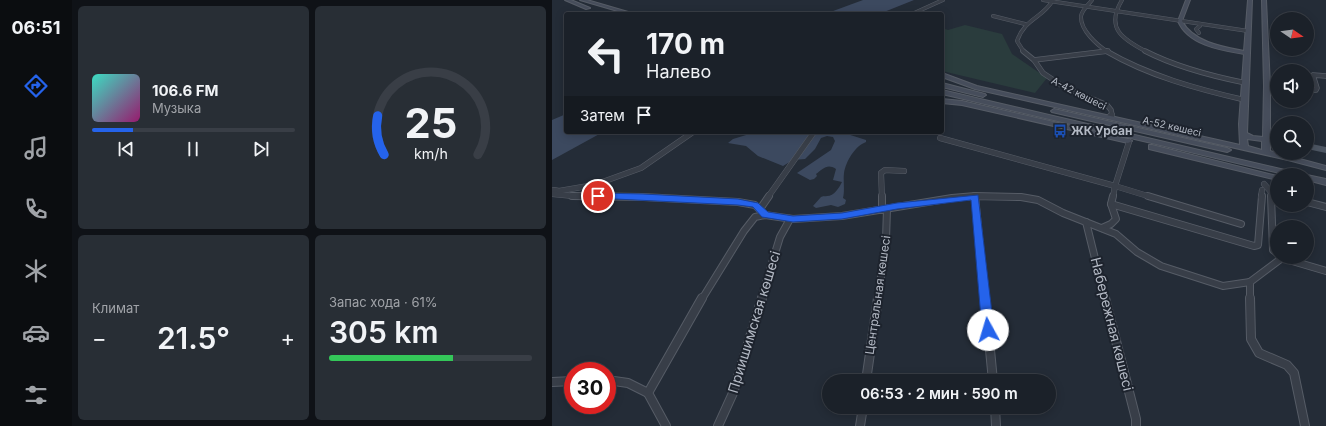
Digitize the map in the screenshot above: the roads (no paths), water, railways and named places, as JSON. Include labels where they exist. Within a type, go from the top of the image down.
[{"type":"street","points":[[582,0],[626,12]]},
{"type":"street","points":[[916,12],[943,0]]},
{"type":"street","points":[[1043,0],[1248,31]]},
{"type":"street","points":[[1092,0],[1083,11],[1083,26],[1089,35],[1108,51],[1133,66],[1159,76],[1206,91],[1245,100]]},
{"type":"street","points":[[1122,0],[1115,11],[1115,26],[1129,40],[1139,47],[1183,67],[1246,83]]},
{"type":"street","points":[[1188,0],[1180,21],[1181,25],[1188,33],[1203,41],[1225,49],[1247,54]]},
{"type":"street","points":[[1244,147],[1243,124],[1250,0]]},
{"type":"street","points":[[1264,0],[1267,86],[1266,152]]},
{"type":"street","points":[[569,1],[574,9]]},
{"type":"street","points":[[569,1],[605,12]]},
{"type":"street","name":"А-42 көшесі","points":[[1053,1],[1043,12],[1025,24],[1019,32],[1016,41],[1020,49],[1034,60],[1043,73],[1064,87],[1107,105],[1111,110],[1112,115],[1110,116]]},
{"type":"street","points":[[993,16],[1025,24]]},
{"type":"street","points":[[1198,33],[1196,29],[1200,26],[1200,24]]},
{"type":"street","points":[[1034,60],[1108,51]]},
{"type":"street","points":[[1314,75],[1326,76]]},
{"type":"street","points":[[944,76],[975,87]]},
{"type":"street","points":[[1314,78],[1317,88],[1314,90]]},
{"type":"street","points":[[944,85],[975,87],[1009,94],[1266,152],[1326,168]]},
{"type":"street","name":"А-52 көшесі","points":[[944,86],[1018,106],[1270,168]]},
{"type":"street","name":"А-52 көшесі","points":[[944,92],[1018,106],[1326,172]]},
{"type":"street","points":[[944,93],[962,103]]},
{"type":"street","points":[[993,110],[1018,106],[1009,94]]},
{"type":"street","points":[[944,101],[962,103],[1129,142],[1264,183],[1270,189]]},
{"type":"street","points":[[552,190],[559,191],[594,185],[641,168],[690,134]]},
{"type":"street","points":[[648,393],[710,284],[744,231],[755,218],[763,212],[813,134]]},
{"type":"street","points":[[1244,134],[1251,138],[1265,139]]},
{"type":"street","points":[[940,138],[1115,186],[1241,224]]},
{"type":"street","points":[[1102,228],[1111,224],[1116,219],[1111,204],[1129,142]]},
{"type":"street","name":"Центральная көшесі","points":[[867,374],[886,239],[882,173],[884,170],[904,171]]},
{"type":"street","points":[[1314,179],[1326,183]]},
{"type":"street","points":[[1264,183],[1270,181]]},
{"type":"street","points":[[1111,204],[1254,246],[1258,245],[1264,183]]},
{"type":"street","points":[[1314,183],[1326,183]]},
{"type":"street","points":[[552,194],[731,202],[755,205],[763,212],[790,219],[842,216],[952,198],[975,196],[1016,197],[1038,200],[1063,213],[1116,234],[1137,252],[1161,266],[1223,286],[1250,282],[1282,258],[1326,271]]},
{"type":"street","points":[[975,196],[992,374]]},
{"type":"street","points":[[1314,204],[1326,207]]},
{"type":"street","name":"Приишимская көшесі","points":[[718,426],[733,393],[780,237],[790,219]]},
{"type":"street","name":"Набережная көшесі","points":[[1086,222],[1136,419],[1136,426]]},
{"type":"street","points":[[1314,264],[1326,267]]},
{"type":"street","points":[[1250,282],[1251,339],[1259,353],[1287,366],[1294,373],[1305,426]]},
{"type":"street","points":[[552,382],[564,381]]},
{"type":"street","points":[[616,381],[628,383],[648,393],[666,426]]},
{"type":"street","points":[[860,426],[862,414]]},
{"type":"street","points":[[995,414],[996,426]]},
{"type":"water","points":[[863,0],[914,0],[884,12],[830,12]]},
{"type":"water","points":[[564,115],[564,134],[599,134],[552,160],[552,120]]},
{"type":"water","points":[[749,134],[847,134],[866,140],[866,142],[855,150],[845,168],[843,198],[846,200],[845,204],[838,207],[831,205],[816,208],[813,206],[821,197],[832,195],[842,182],[833,180],[836,169],[833,167],[825,167],[816,174],[817,176],[814,179],[810,180],[797,173],[831,150],[835,141],[833,137],[827,136],[821,138],[815,149],[805,159],[793,160],[783,166],[758,156],[746,146],[728,143],[733,139]]},
{"type":"place","name":"ЖК Урбан","points":[[1060,131]]}]
